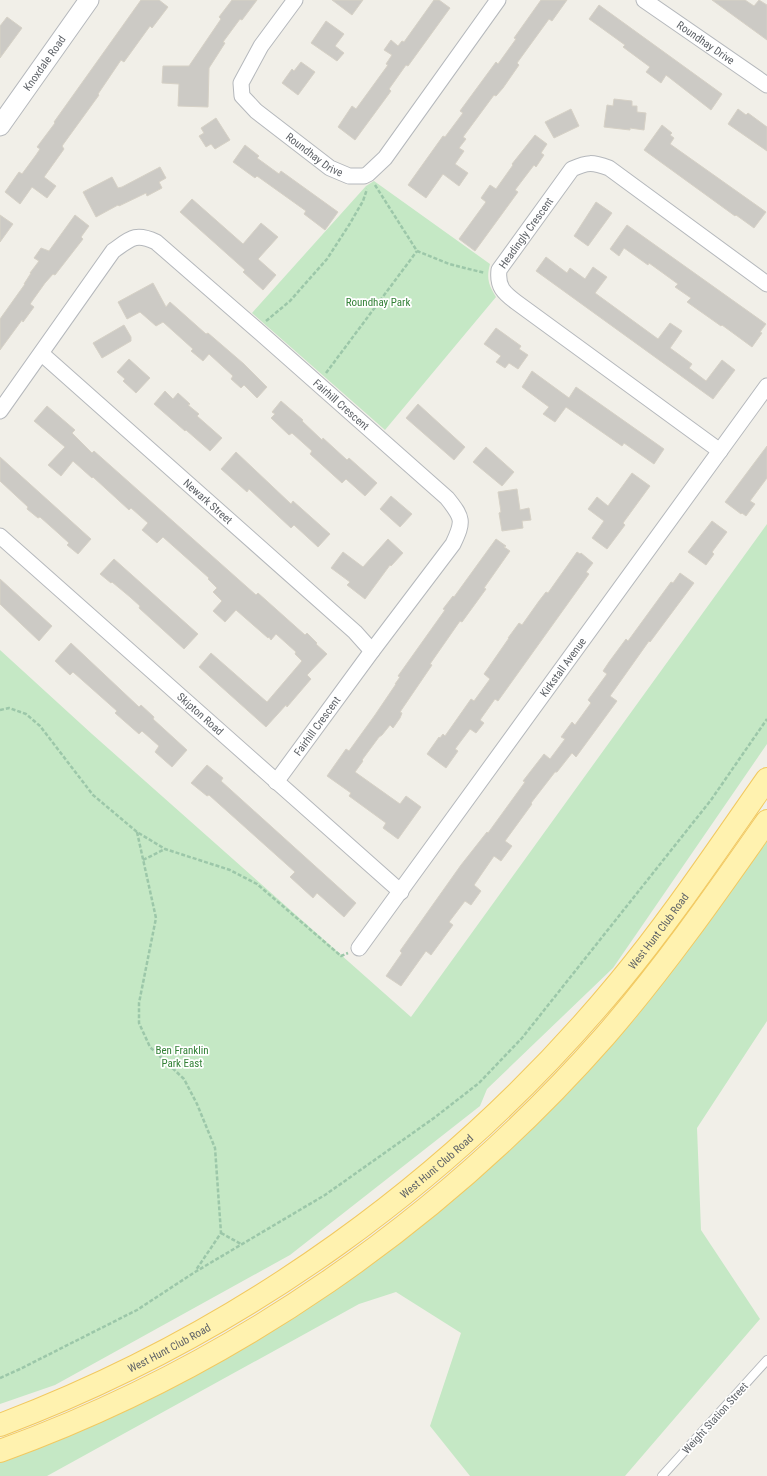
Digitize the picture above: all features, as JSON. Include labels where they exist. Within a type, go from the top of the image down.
[{"type":"main road","name":"West Hunt Club Road","points":[[0,1425],[58,1402],[111,1378],[150,1359],[223,1319],[293,1275],[346,1239],[426,1176],[512,1099],[566,1043],[614,988],[665,924],[767,779]]},
{"type":"main road","points":[[0,1451],[34,1439],[112,1405],[207,1356],[281,1312],[344,1270],[414,1218],[467,1173],[548,1098],[604,1037],[678,946],[767,821]]},
{"type":"street","name":"Knoxdale Road","points":[[0,126],[89,0]]},
{"type":"street","name":"Roundhay Drive","points":[[295,0],[261,46],[241,83],[242,96],[256,111],[330,168],[349,176],[364,176],[368,174]]},
{"type":"street","points":[[368,174],[385,158],[498,0]]},
{"type":"street","name":"Roundhay Drive","points":[[644,0],[767,85]]},
{"type":"street","name":"Headingly Crescent","points":[[720,451],[516,302],[502,291],[498,277],[500,270],[572,169],[585,164],[595,163],[609,168],[767,284]]},
{"type":"street","name":"Fairhill Crescent","points":[[0,411],[42,354],[113,251],[130,239],[144,237],[156,242],[448,498],[458,513],[461,527],[453,544],[372,650],[276,782]]},
{"type":"street","name":"Newark Street","points":[[42,354],[355,632],[372,650]]},
{"type":"street","name":"Kirkstall Avenue","points":[[359,948],[767,386]]},
{"type":"street","name":"Skipton Road","points":[[0,536],[401,892]]},
{"type":"lane","name":"Weight Station Street","points":[[662,1476],[767,1360]]},
{"type":"path","points":[[368,174],[417,251],[449,264],[487,274],[500,270]]},
{"type":"path","points":[[256,329],[290,301],[327,259],[363,201],[369,185],[368,174]]},
{"type":"path","points":[[318,384],[417,251]]},
{"type":"path","points":[[0,710],[9,708],[26,714],[40,726],[93,795],[137,832],[165,849],[230,870],[257,884],[341,956],[359,948]]},
{"type":"path","points":[[0,1378],[137,1310],[194,1272],[325,1196],[434,1118],[479,1083],[522,1038],[712,800],[767,719]]},
{"type":"path","points":[[137,832],[156,918],[140,1003],[139,1024],[150,1047],[184,1079],[197,1104],[215,1148],[221,1233],[194,1272]]},
{"type":"path","points":[[143,860],[165,849]]},
{"type":"path","points":[[221,1233],[241,1244]]},
{"type":"green space","name":"Roundhay Park","points":[[374,181],[490,264],[488,274],[489,282],[496,297],[385,430],[252,313],[366,186]]},
{"type":"green space","name":"Ben Franklin Park East","points":[[767,524],[767,744],[613,968],[487,1089],[480,1106],[290,1255],[55,1385],[0,1404],[0,650],[92,734],[411,1017]]},
{"type":"green space","points":[[767,841],[767,1021],[697,1128],[701,1230],[760,1319],[625,1476],[470,1476],[430,1426],[461,1333],[396,1292],[359,1304],[47,1476],[0,1476],[0,1461],[274,1329],[394,1247],[546,1113],[635,1019]]},
{"type":"building","points":[[141,0],[159,0],[168,7],[152,28],[150,26],[124,62],[121,60],[98,94],[99,95],[62,146],[64,149],[44,177],[56,186],[47,198],[32,187],[20,204],[5,192],[19,172],[22,174],[36,155],[40,149],[37,147]]},
{"type":"building","points":[[232,0],[257,0],[242,20],[240,19],[223,42],[225,43],[209,68],[208,107],[178,106],[179,84],[162,83],[163,66],[189,66],[221,19],[219,17]]},
{"type":"building","points":[[332,0],[363,0],[352,15]]},
{"type":"building","points":[[434,0],[439,0],[450,8],[408,66],[406,65],[389,89],[391,91],[355,140],[338,127],[352,106],[356,109],[388,65],[386,64],[392,55],[384,50],[391,40],[398,46],[402,41],[404,42]]},
{"type":"building","points":[[541,0],[567,0],[552,21],[549,19],[517,63],[519,65],[503,88],[496,96],[494,95],[463,137],[466,139],[459,148],[464,151],[455,164],[468,173],[459,186],[443,174],[426,198],[408,185],[443,136],[445,137],[463,113],[460,111],[496,62],[498,64],[516,39],[514,38]]},
{"type":"building","points":[[712,0],[745,0],[754,6],[759,0],[767,5],[767,40]]},
{"type":"building","points":[[599,5],[722,94],[711,110],[666,75],[661,83],[646,72],[650,67],[623,47],[625,45],[589,19]]},
{"type":"building","points":[[7,17],[22,28],[0,58],[0,26]]},
{"type":"building","points":[[326,21],[344,34],[335,46],[344,53],[337,61],[311,43]]},
{"type":"building","points":[[301,62],[315,72],[298,95],[282,83],[292,69],[294,71]]},
{"type":"building","points":[[614,99],[632,101],[632,106],[637,106],[637,112],[646,113],[644,130],[604,127],[607,105],[613,106]]},
{"type":"building","points":[[571,109],[579,126],[554,138],[545,122]]},
{"type":"building","points":[[738,109],[746,115],[748,113],[767,127],[767,151],[728,124]]},
{"type":"building","points":[[216,118],[230,140],[215,149],[211,144],[206,147],[199,136],[204,133],[201,128]]},
{"type":"building","points":[[662,125],[672,133],[670,135],[674,138],[670,144],[766,212],[754,228],[736,215],[735,216],[644,150]]},
{"type":"building","points":[[535,135],[547,144],[541,153],[544,155],[536,167],[534,165],[515,190],[518,192],[475,251],[459,239],[486,202],[481,198],[490,185],[496,189],[513,165],[512,164]]},
{"type":"building","points":[[245,145],[259,156],[257,158],[279,174],[281,171],[338,212],[325,230],[304,214],[306,211],[257,176],[255,178],[233,162]]},
{"type":"building","points":[[160,167],[166,178],[159,182],[162,188],[147,196],[146,193],[119,206],[118,205],[96,217],[83,192],[112,177],[118,188],[122,187]]},
{"type":"building","points":[[192,199],[243,244],[261,223],[278,237],[258,259],[276,275],[263,290],[243,272],[245,270],[180,212]]},
{"type":"building","points":[[596,202],[612,213],[588,246],[574,236]]},
{"type":"building","points":[[0,215],[13,224],[0,242]]},
{"type":"building","points":[[75,215],[89,226],[81,237],[83,239],[55,275],[53,274],[45,283],[30,304],[34,307],[23,322],[22,320],[0,350],[0,319],[25,284],[30,273],[39,261],[34,258],[41,248],[49,251]]},
{"type":"building","points":[[627,225],[766,324],[760,332],[762,333],[752,347],[687,302],[691,298],[675,287],[678,284],[649,263],[648,265],[624,248],[619,256],[610,249]]},
{"type":"building","points":[[546,257],[567,273],[570,268],[585,279],[593,267],[607,277],[595,293],[658,339],[670,323],[682,331],[670,348],[692,364],[689,368],[706,381],[722,360],[735,370],[713,399],[536,271]]},
{"type":"building","points":[[153,283],[166,307],[170,302],[206,334],[208,333],[244,364],[267,387],[257,398],[244,385],[241,388],[231,379],[233,376],[209,354],[203,361],[191,351],[193,349],[163,322],[156,326],[140,312],[127,319],[118,302]]},
{"type":"building","points":[[124,325],[131,337],[131,341],[102,358],[93,343]]},
{"type":"building","points":[[496,328],[521,346],[519,349],[528,355],[518,369],[509,363],[505,368],[496,362],[501,356],[484,344]]},
{"type":"building","points":[[129,359],[150,378],[136,393],[123,381],[125,379],[117,372]]},
{"type":"building","points":[[532,371],[569,398],[576,387],[664,449],[654,464],[624,443],[622,446],[566,407],[555,422],[543,414],[549,407],[522,387]]},
{"type":"building","points":[[165,391],[173,399],[178,393],[190,404],[188,405],[199,414],[197,416],[222,438],[210,451],[154,404]]},
{"type":"building","points":[[281,401],[303,420],[302,421],[322,440],[323,438],[347,460],[349,458],[377,483],[365,496],[346,479],[342,483],[310,454],[312,451],[292,433],[289,435],[271,418],[275,414],[272,412]]},
{"type":"building","points":[[418,404],[465,447],[454,460],[406,418]]},
{"type":"building","points":[[47,406],[75,430],[72,433],[92,453],[94,451],[256,595],[258,593],[305,635],[307,633],[327,654],[307,675],[311,679],[287,707],[286,705],[266,727],[199,667],[211,653],[267,702],[302,661],[295,654],[296,652],[276,634],[271,640],[269,637],[268,638],[236,610],[225,622],[213,611],[222,601],[213,592],[217,588],[208,579],[209,578],[163,537],[157,543],[142,530],[148,523],[131,508],[129,510],[73,461],[61,476],[48,465],[65,447],[34,421]]},
{"type":"building","points":[[767,446],[767,478],[750,501],[755,504],[746,516],[725,502]]},
{"type":"building","points":[[486,447],[514,472],[502,486],[473,462]]},
{"type":"building","points":[[236,452],[291,504],[293,501],[330,534],[318,547],[294,525],[291,528],[249,489],[247,492],[221,469]]},
{"type":"building","points":[[0,457],[91,539],[78,554],[67,545],[69,543],[40,517],[38,518],[27,509],[28,507],[0,481]]},
{"type":"building","points":[[632,473],[650,486],[623,523],[625,525],[607,549],[592,538],[604,521],[588,509],[597,497],[608,506]]},
{"type":"building","points":[[517,489],[520,510],[529,508],[531,520],[522,521],[523,528],[502,531],[498,492]]},
{"type":"building","points":[[391,496],[412,514],[400,527],[380,509]]},
{"type":"building","points":[[712,521],[727,532],[712,552],[714,554],[706,565],[688,552]]},
{"type":"building","points":[[388,539],[403,553],[391,566],[390,565],[365,599],[347,585],[350,582],[331,568],[343,552],[363,567]]},
{"type":"building","points":[[496,539],[510,551],[484,588],[486,589],[462,622],[460,621],[430,664],[432,665],[400,712],[402,713],[400,718],[393,728],[390,725],[379,737],[355,772],[400,804],[406,796],[421,807],[398,839],[383,828],[386,823],[349,796],[351,793],[327,776],[346,749],[349,751],[375,715],[396,684],[400,677],[398,676],[445,610],[443,609],[453,596],[454,597]]},
{"type":"building","points":[[577,552],[580,554],[581,553],[593,563],[586,572],[589,574],[498,701],[495,699],[480,720],[484,723],[476,733],[470,729],[455,749],[458,751],[446,768],[427,754],[439,737],[440,738],[443,734],[445,736],[471,699],[474,701],[490,679],[484,674],[508,638],[519,623],[522,625],[546,592],[548,593]]},
{"type":"building","points":[[114,559],[198,634],[184,649],[139,608],[140,606],[130,597],[100,574]]},
{"type":"building","points":[[680,573],[694,583],[650,642],[649,641],[610,696],[617,701],[576,757],[572,753],[531,803],[532,804],[505,841],[512,846],[501,861],[494,856],[474,885],[481,891],[471,905],[465,901],[449,922],[453,925],[431,955],[426,951],[401,986],[386,976],[402,953],[400,951],[461,865],[487,832],[488,833],[525,782],[523,781],[544,754],[550,759],[565,739],[561,737],[572,722],[575,725],[591,703],[588,700],[607,674],[603,671],[609,662],[626,639],[628,641],[671,582],[673,583]]},
{"type":"building","points":[[0,579],[52,626],[39,641],[0,604]]},
{"type":"building","points":[[71,643],[139,707],[141,705],[154,717],[153,719],[187,750],[172,767],[155,752],[159,746],[142,731],[139,734],[115,713],[117,711],[73,672],[70,675],[55,661]]},
{"type":"building","points":[[207,765],[223,778],[221,781],[356,903],[344,917],[317,893],[313,898],[290,877],[295,872],[209,795],[207,796],[191,783]]}]
